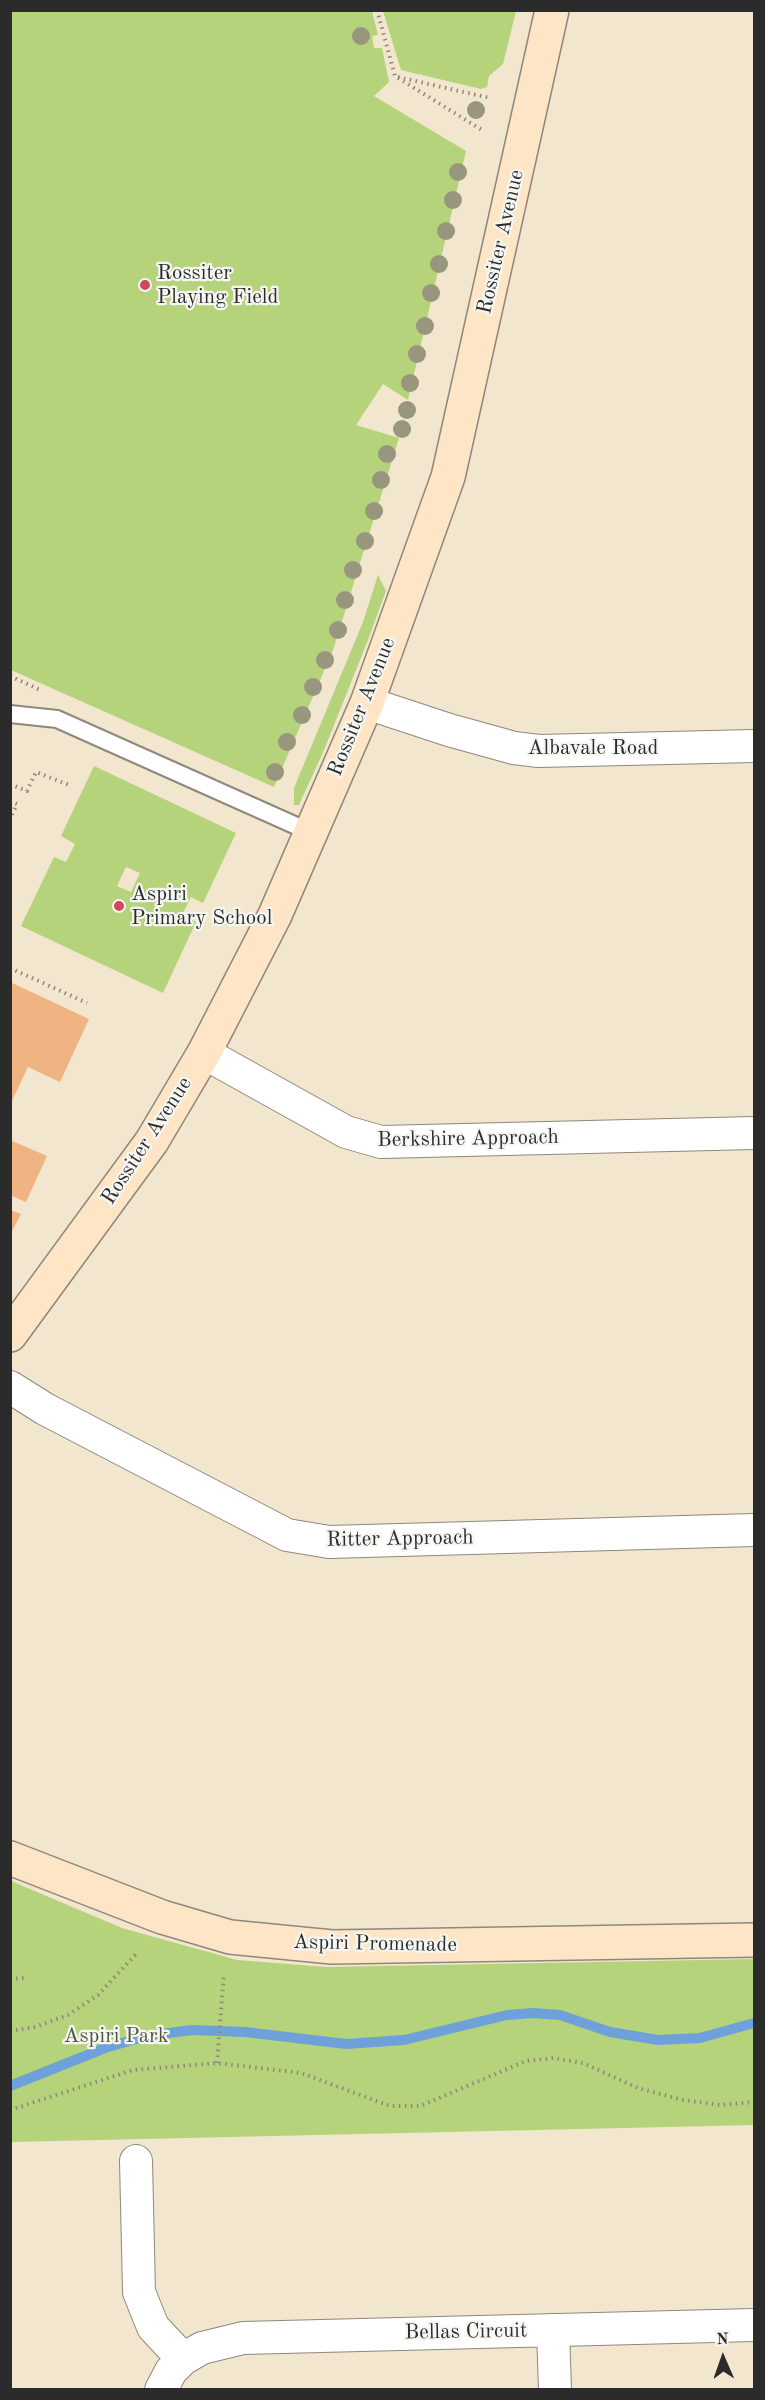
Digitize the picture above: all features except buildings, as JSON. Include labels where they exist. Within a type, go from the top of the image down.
[{"type":"street","name":"Rossiter Avenue","points":[[10,1335],[152,1141],[204,1053],[274,915],[367,703],[448,477],[552,10]]},
{"type":"street","name":"Albavale Road","points":[[367,703],[449,730],[514,748],[539,751],[754,746]]},
{"type":"street","name":"Berkshire Approach","points":[[204,1053],[346,1132],[381,1142],[754,1133]]},
{"type":"street","name":"Ritter Approach","points":[[10,1387],[45,1409],[288,1535],[329,1542],[754,1530]]},
{"type":"street","name":"Aspiri Promenade","points":[[10,1858],[162,1917],[230,1937],[332,1947],[754,1940]]},
{"type":"street","points":[[136,2161],[139,2292],[153,2326],[183,2359]]},
{"type":"street","name":"Bellas Circuit","points":[[161,2390],[171,2371],[183,2359],[202,2348],[243,2338],[754,2325]]},
{"type":"street","points":[[553,2330],[555,2390]]},
{"type":"lane","points":[[10,714],[66,723],[310,832]]},
{"type":"path","points":[[377,10],[395,76],[482,130]]},
{"type":"path","points":[[395,76],[490,98]]},
{"type":"path","points":[[10,784],[27,791],[36,772],[69,785]]},
{"type":"path","points":[[10,801],[17,804],[10,819]]},
{"type":"path","points":[[10,968],[87,1003]]},
{"type":"path","points":[[10,2031],[35,2027],[68,2015],[98,1995],[137,1953]]},
{"type":"path","points":[[217,2063],[219,2006],[224,1973]]},
{"type":"path","points":[[10,1979],[24,1978]]},
{"type":"path","points":[[10,2110],[133,2070],[217,2063],[301,2073],[390,2106],[420,2106],[526,2061],[554,2058],[583,2063],[638,2088],[683,2100],[720,2105],[754,2102]]},
{"type":"green space","points":[[383,10],[516,11],[503,64],[489,76],[487,87],[481,89],[401,70]]},
{"type":"green space","points":[[10,11],[372,11],[378,35],[372,36],[374,48],[382,48],[389,82],[374,96],[466,151],[408,400],[383,384],[356,425],[399,438],[333,650],[274,787],[11,670]]},
{"type":"green space","points":[[378,575],[386,591],[324,750],[299,805],[294,805],[294,788],[363,622]]},
{"type":"green space","points":[[94,766],[236,833],[203,903],[191,897],[182,915],[196,922],[163,993],[21,926],[54,857],[66,862],[75,844],[61,836]],"holes":[[[126,867],[140,873],[131,892],[117,886]]]},
{"type":"green space","name":"Aspiri Park","points":[[11,1881],[122,1928],[237,1960],[327,1967],[754,1959],[754,2125],[11,2142]]},
{"type":"waterway","points":[[10,2086],[105,2048],[146,2036],[192,2030],[245,2032],[346,2044],[404,2040],[507,2015],[533,2013],[560,2015],[610,2032],[658,2040],[700,2038],[754,2023]]},
{"type":"place","name":"Rossiter Playing Field","points":[[145,285]]},
{"type":"place","name":"Aspiri Primary School","points":[[119,906]]}]
